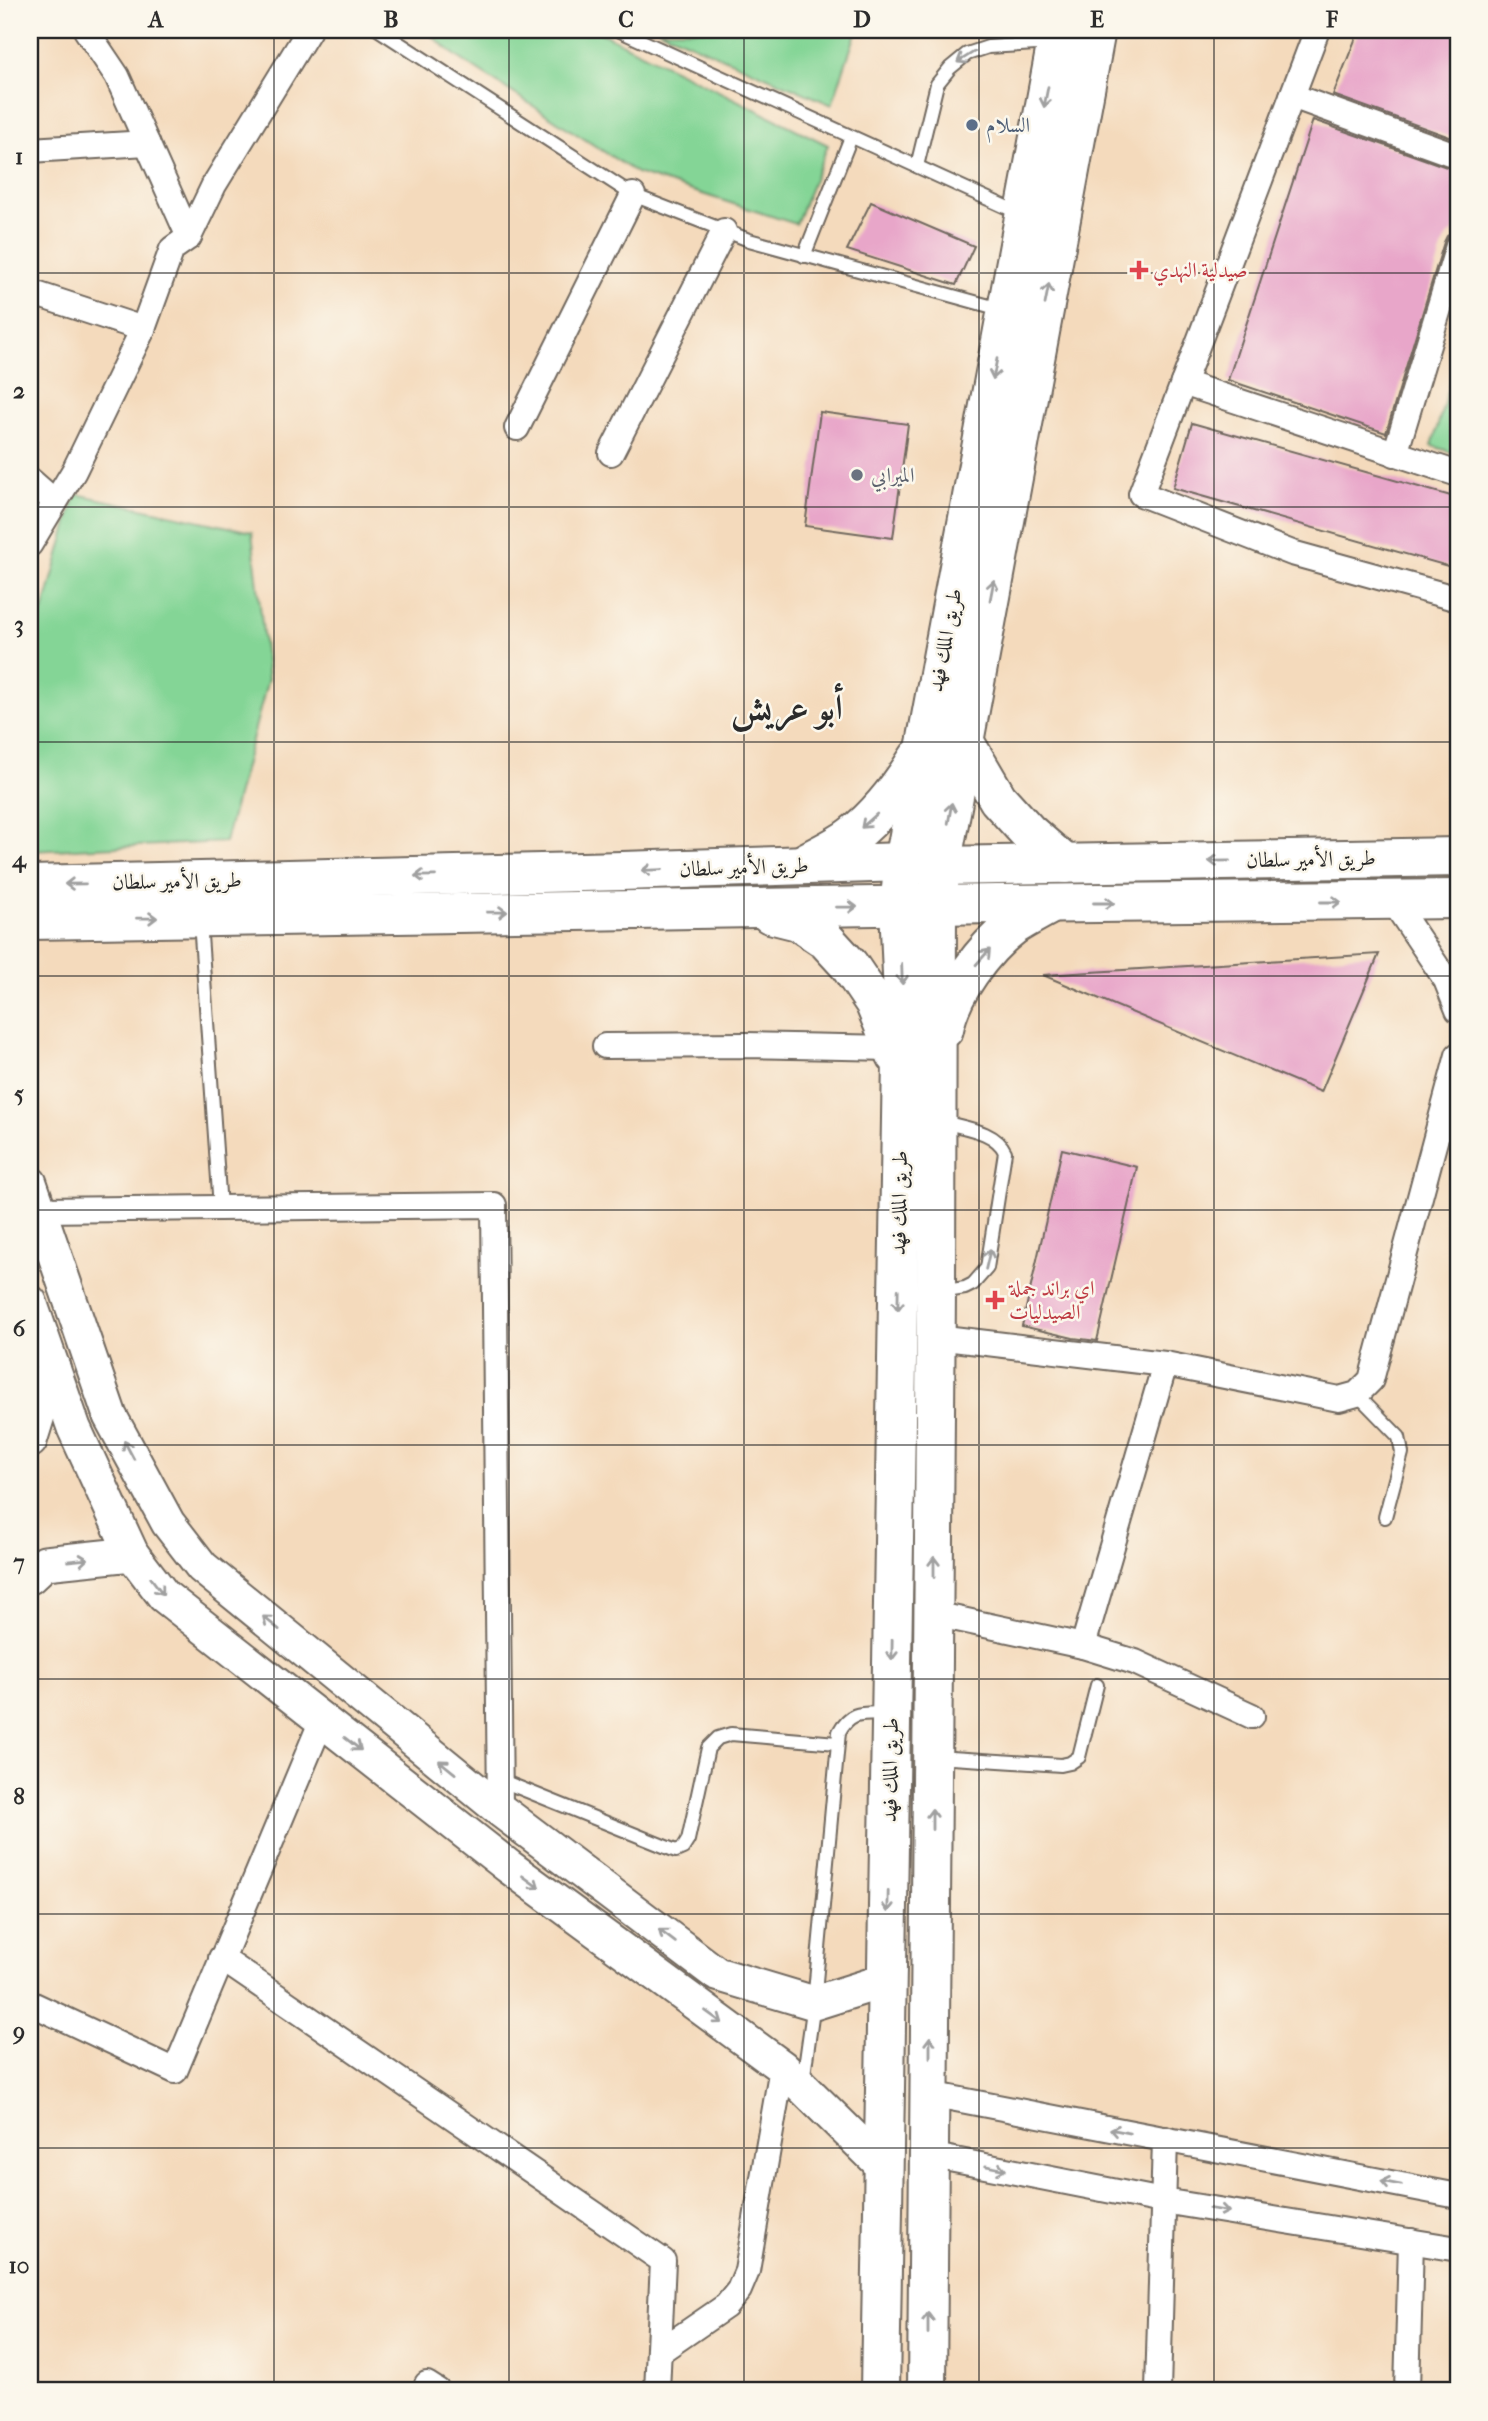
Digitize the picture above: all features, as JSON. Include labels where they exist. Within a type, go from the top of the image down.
[{"type":"highway","name":"طريق الملك فهد","points":[[927,2391],[937,1120],[911,1059],[903,997],[899,906],[922,864],[964,741],[1096,30]]},
{"type":"highway","name":"طريق الملك فهد","points":[[880,2391],[891,1713],[911,1059],[937,905],[922,864],[925,748],[1057,36]]},
{"type":"highway","points":[[964,741],[998,799],[1028,832],[1065,864]]},
{"type":"highway","points":[[800,866],[852,836],[876,815],[897,791],[925,748]]},
{"type":"highway","name":"طريق الأمير سلطان","points":[[30,885],[800,866],[1458,857]]},
{"type":"highway","name":"طريق الأمير سلطان","points":[[30,920],[1052,903],[1458,900]]},
{"type":"highway","points":[[744,908],[798,921],[826,940],[849,965],[911,1059],[947,1012],[969,973],[1012,927],[1052,903]]},
{"type":"street","points":[[86,30],[117,76],[189,237]]},
{"type":"street","points":[[30,544],[74,471],[143,329],[172,249],[189,237],[214,185],[309,30]]},
{"type":"street","points":[[1317,30],[1141,494],[1292,552],[1458,600]]},
{"type":"street","points":[[1292,96],[1458,156]]},
{"type":"street","points":[[30,150],[147,143]]},
{"type":"street","points":[[517,428],[633,195]]},
{"type":"street","points":[[611,453],[724,231]]},
{"type":"street","points":[[1395,454],[1458,246]]},
{"type":"street","points":[[30,292],[143,329]]},
{"type":"street","points":[[1183,383],[1458,474]]},
{"type":"street","points":[[30,480],[55,502]]},
{"type":"street","points":[[1393,901],[1446,980],[1458,1010]]},
{"type":"street","points":[[605,1046],[746,1045],[911,1059]]},
{"type":"street","points":[[936,1337],[1165,1364],[1339,1399],[1357,1394],[1371,1380],[1458,1055]]},
{"type":"street","points":[[477,1840],[500,1795],[494,1205],[220,1208],[34,1197],[110,1416],[168,1523],[202,1567],[500,1795],[718,1974],[814,2003],[887,1980]]},
{"type":"street","points":[[30,1302],[74,1428],[132,1554],[164,1596],[508,1866],[792,2077],[884,2167]]},
{"type":"street","points":[[1083,1646],[1165,1364]]},
{"type":"street","points":[[33,1420],[53,1367]]},
{"type":"street","points":[[30,1577],[45,1563],[132,1554]]},
{"type":"street","points":[[934,1614],[1083,1646],[1135,1662],[1252,1716]]},
{"type":"street","points":[[30,2003],[175,2071],[322,1720]]},
{"type":"street","points":[[221,1958],[663,2261],[657,2391]]},
{"type":"street","points":[[659,2352],[726,2306],[739,2290],[747,2271],[792,2077]]},
{"type":"street","points":[[930,2094],[1458,2196]]},
{"type":"street","points":[[1158,2391],[1165,2140]]},
{"type":"street","points":[[929,2155],[1163,2201],[1458,2249]]},
{"type":"street","points":[[1407,2391],[1411,2241]]},
{"type":"lane","points":[[379,30],[633,195],[749,240],[1006,310]]},
{"type":"lane","points":[[618,30],[1024,216]]},
{"type":"lane","points":[[917,166],[937,83],[950,68],[967,54],[988,47],[1057,36]]},
{"type":"lane","points":[[804,256],[851,137]]},
{"type":"lane","points":[[200,917],[220,1208]]},
{"type":"lane","points":[[936,1292],[965,1288],[973,1284],[987,1268],[1005,1152],[994,1137],[937,1120]]},
{"type":"lane","points":[[1357,1394],[1399,1437],[1402,1453],[1385,1517]]},
{"type":"lane","points":[[933,1757],[1061,1765],[1070,1763],[1079,1757],[1097,1685]]},
{"type":"lane","points":[[792,2077],[814,2003],[839,1732],[844,1722],[854,1714],[891,1713]]},
{"type":"lane","points":[[500,1795],[676,1851],[688,1840],[708,1748],[718,1738],[731,1734],[837,1743]]},
{"type":"green space","points":[[425,30],[595,30],[828,145],[796,224],[637,173],[456,56]]},
{"type":"green space","points":[[659,30],[857,30],[832,105]]},
{"type":"green space","points":[[1458,353],[1458,454],[1432,446]]},
{"type":"green space","points":[[76,494],[252,532],[268,679],[225,842],[30,851],[30,658]]},
{"type":"building","points":[[1359,30],[1458,30],[1458,140],[1333,95]]},
{"type":"building","points":[[1313,120],[1458,171],[1458,217],[1453,232],[1444,242],[1386,433],[1228,380]]},
{"type":"building","points":[[871,202],[974,246],[956,285],[847,250]]},
{"type":"building","name":"الميرابي","points":[[820,412],[908,424],[893,538],[805,526]]},
{"type":"building","points":[[1192,423],[1458,498],[1458,569],[1173,488]]},
{"type":"building","points":[[1379,954],[1321,1092],[1043,975]]},
{"type":"building","points":[[1062,1149],[1137,1167],[1097,1341],[1022,1326]]},
{"type":"place","name":"السلام","points":[[972,125]]},
{"type":"place","name":"صيدلية النهدي","points":[[1139,270]]},
{"type":"place","name":"الميرابي","points":[[857,475]]},
{"type":"place","name":"اي براند جملة الصيدليات","points":[[995,1300]]},
{"type":"district","name":"أبو عريش","points":[[787,707]]}]
